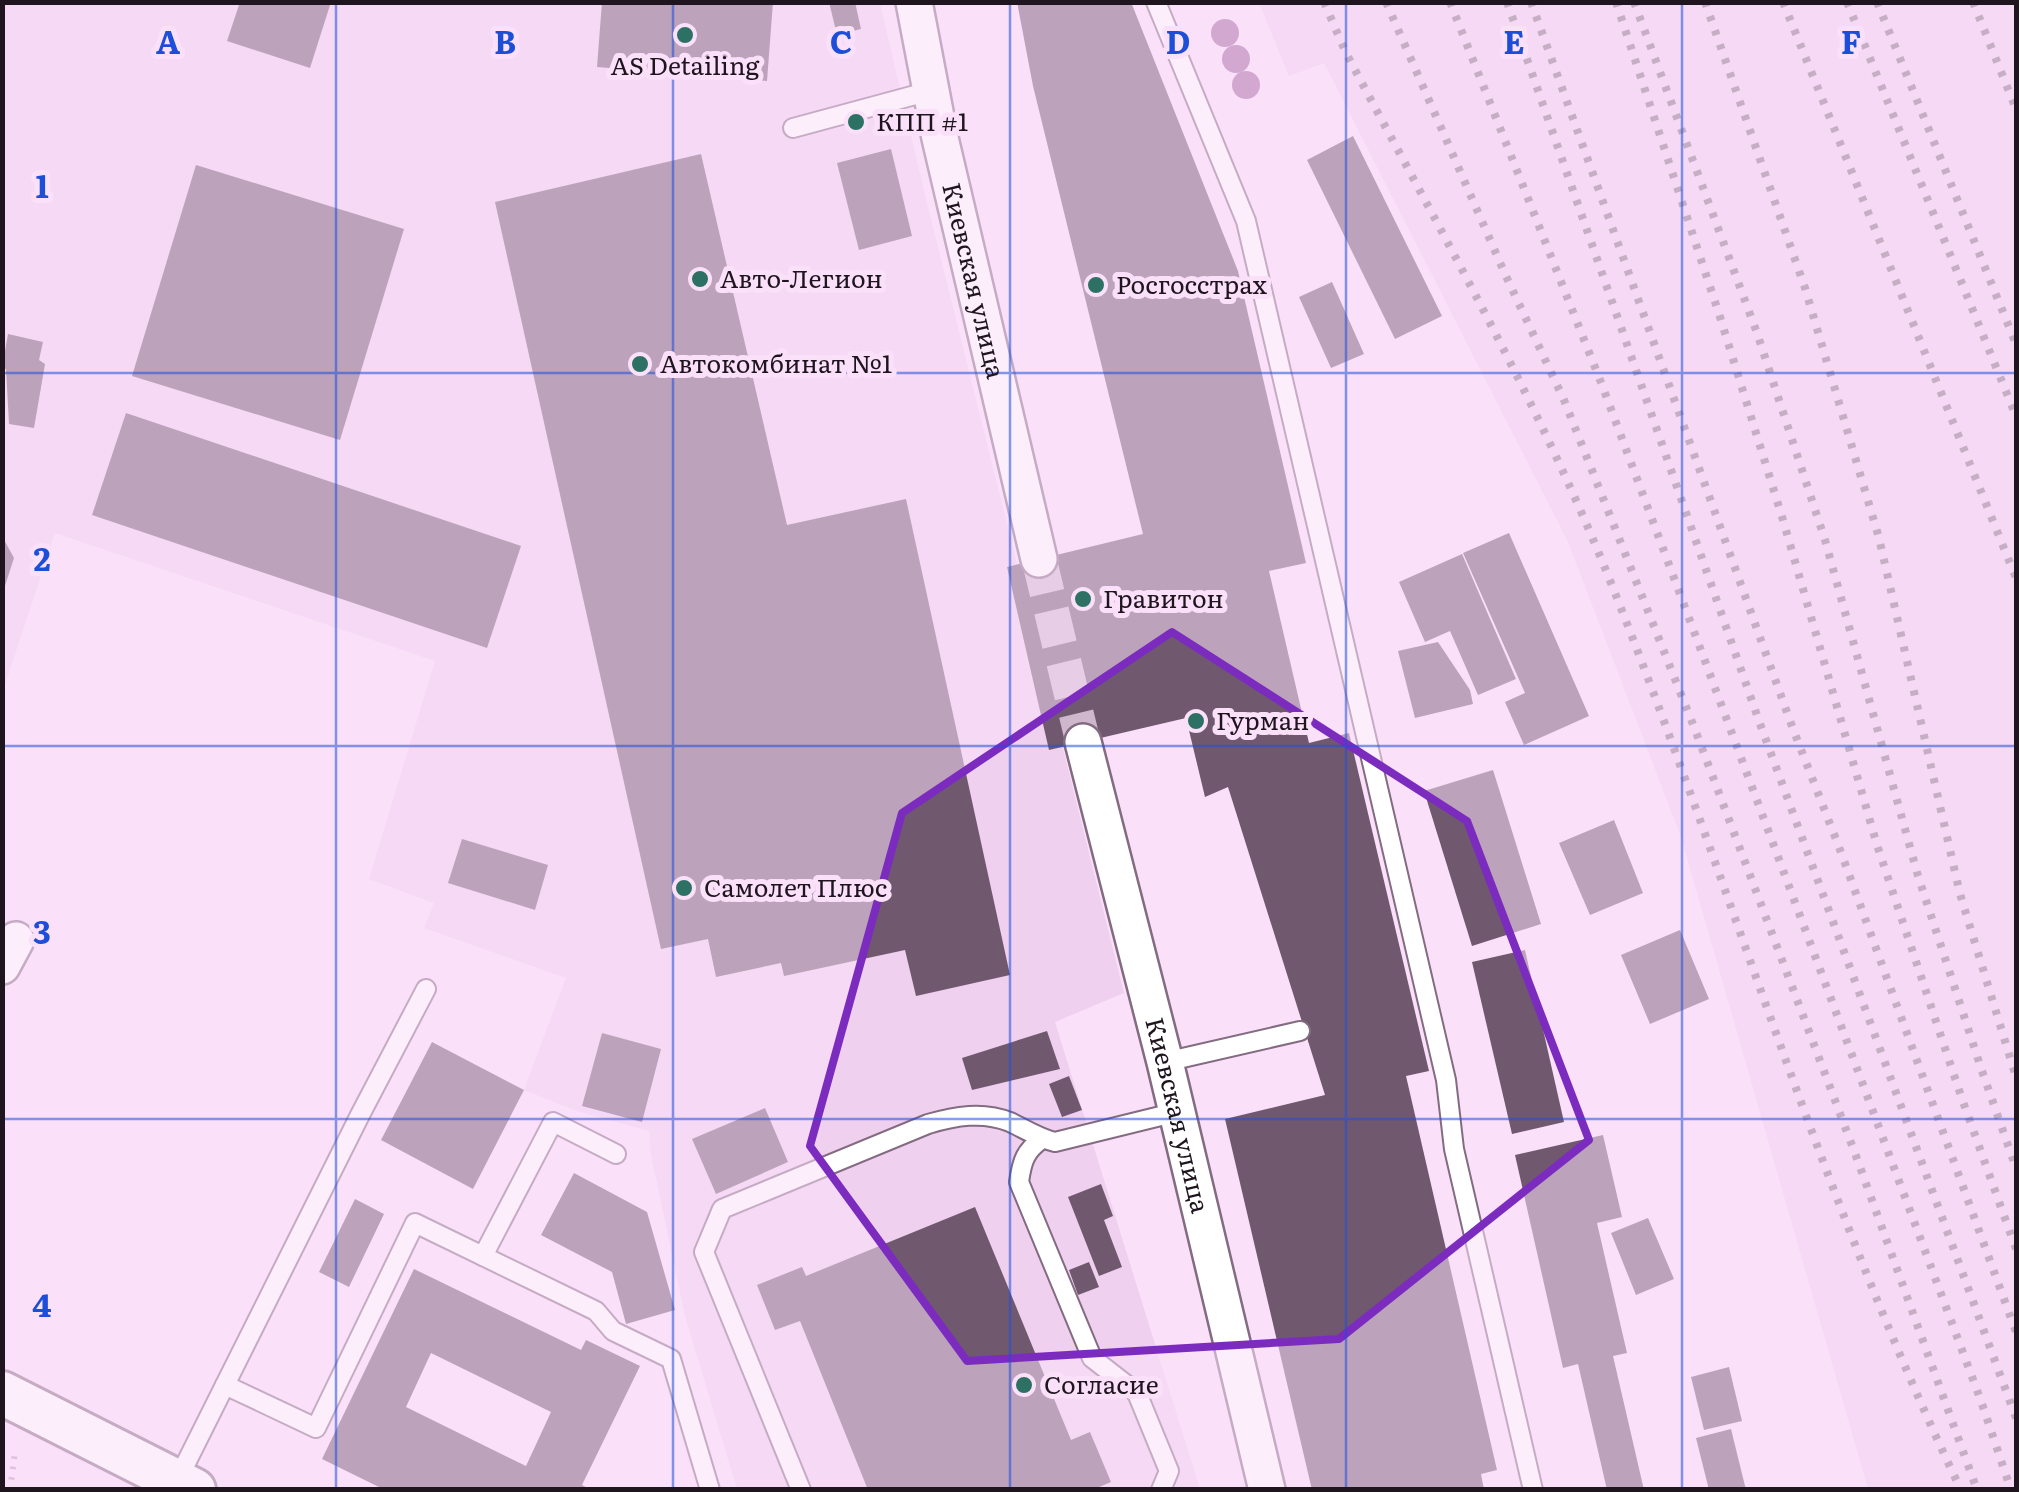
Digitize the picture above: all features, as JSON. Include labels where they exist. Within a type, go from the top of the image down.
[{"type":"street","name":"Киевская улица","points":[[914,2],[930,90],[1039,559]]},
{"type":"street","name":"Киевская улица","points":[[1082,742],[1165,1062],[1267,1490]]},
{"type":"street","points":[[2,1393],[186,1485]]},
{"type":"lane","points":[[1156,2],[1246,221],[1446,1080],[1454,1148],[1533,1490]]},
{"type":"lane","points":[[794,128],[930,90]]},
{"type":"lane","points":[[186,1485],[225,1385],[426,989]]},
{"type":"lane","points":[[1165,1062],[1300,1031]]},
{"type":"lane","points":[[801,1490],[704,1252],[722,1209],[955,1116],[1007,1120],[1055,1142],[1177,1112]]},
{"type":"lane","points":[[483,1256],[553,1122],[616,1154]]},
{"type":"lane","points":[[1042,1139],[1028,1149],[1022,1160],[1020,1182],[1092,1358],[1137,1393],[1168,1471],[1161,1490]]},
{"type":"lane","points":[[225,1385],[316,1428],[415,1223],[596,1311],[613,1331],[671,1359],[710,1490]]},
{"type":"path","points":[[10,1490],[14,1452]]},
{"type":"highlighted area","points":[[1172,632],[1467,821],[1589,1140],[1339,1339],[967,1361],[810,1146],[902,813]]},
{"type":"shaded area","points":[[3,3],[880,3],[1124,993],[1055,1022],[1200,1489],[737,1489],[685,1316],[649,1131],[577,1111],[524,1090],[566,978],[424,928],[434,903],[369,879],[435,661],[55,533],[3,691]]},
{"type":"shaded area","points":[[1259,3],[2016,3],[2016,1489],[1868,1489],[1681,837],[1568,542],[1324,63],[1289,76]]},
{"type":"building","points":[[240,2],[331,2],[310,68],[227,41]]},
{"type":"building","name":"AS Detailing","points":[[602,2],[773,2],[767,81],[597,67]]},
{"type":"building","points":[[829,2],[855,2],[861,29],[837,35]]},
{"type":"building","points":[[1017,2],[1131,2],[1238,271],[1306,563],[1269,571],[1309,743],[1349,733],[1429,1071],[1406,1076],[1497,1470],[1481,1474],[1484,1490],[1312,1490],[1225,1119],[1325,1095],[1228,787],[1205,797],[1186,718],[1049,750],[1007,567],[1143,534],[1033,86]]},
{"type":"building","name":"КПП #1","points":[[862,114],[865,126],[851,129],[848,118]]},
{"type":"building","points":[[1353,136],[1442,316],[1395,339],[1307,160]]},
{"type":"building","points":[[891,149],[912,236],[859,250],[837,163]]},
{"type":"building","points":[[701,154],[787,525],[906,499],[1010,975],[916,996],[905,950],[784,976],[781,963],[716,977],[708,939],[661,949],[495,202]]},
{"type":"building","points":[[196,165],[404,229],[340,440],[132,376]]},
{"type":"building","points":[[1332,282],[1364,354],[1331,368],[1299,297]]},
{"type":"building","points":[[8,334],[43,342],[39,360],[45,364],[34,428],[9,424],[6,369],[2,368]]},
{"type":"building","points":[[126,413],[521,546],[487,648],[92,515]]},
{"type":"building","points":[[1509,533],[1589,716],[1524,745],[1505,702],[1525,693],[1463,553]]},
{"type":"building","points":[[2,536],[14,558],[3,592],[2,592]]},
{"type":"building","points":[[1462,554],[1516,679],[1478,695],[1450,631],[1425,642],[1399,582]]},
{"type":"building","points":[[1438,642],[1470,690],[1473,704],[1415,718],[1398,651]]},
{"type":"building","points":[[1493,770],[1541,924],[1472,946],[1424,791]]},
{"type":"building","points":[[1614,820],[1643,893],[1590,915],[1559,843]]},
{"type":"building","points":[[462,839],[548,865],[535,910],[448,883]]},
{"type":"building","points":[[1680,930],[1709,999],[1650,1024],[1621,955]]},
{"type":"building","points":[[1525,950],[1564,1122],[1512,1134],[1472,962]]},
{"type":"building","points":[[1047,1031],[1060,1069],[972,1090],[962,1058]]},
{"type":"building","points":[[602,1033],[661,1049],[642,1122],[582,1106]]},
{"type":"building","points":[[432,1042],[524,1090],[473,1189],[381,1140]]},
{"type":"building","points":[[1069,1076],[1082,1110],[1062,1117],[1049,1084]]},
{"type":"building","points":[[765,1108],[788,1162],[716,1194],[692,1139]]},
{"type":"building","points":[[1603,1135],[1622,1217],[1597,1223],[1627,1353],[1613,1356],[1644,1490],[1607,1490],[1578,1364],[1563,1368],[1515,1155]]},
{"type":"building","points":[[574,1173],[647,1212],[675,1310],[626,1324],[612,1272],[541,1235]]},
{"type":"building","points":[[1101,1184],[1113,1216],[1104,1220],[1122,1267],[1099,1276],[1068,1197]]},
{"type":"building","points":[[355,1199],[384,1214],[349,1287],[319,1272]]},
{"type":"building","points":[[975,1207],[1071,1440],[1090,1432],[1111,1482],[1092,1490],[868,1490],[800,1321],[775,1330],[757,1285],[802,1267],[806,1276]]},
{"type":"building","points":[[1648,1218],[1674,1279],[1636,1295],[1611,1233]]},
{"type":"building","points":[[1089,1262],[1099,1287],[1078,1295],[1069,1270]]},
{"type":"building","points":[[414,1269],[581,1350],[586,1340],[640,1366],[582,1485],[591,1490],[385,1490],[322,1459]],"holes":[[[431,1353],[551,1412],[526,1466],[406,1407]]]},
{"type":"building","points":[[1729,1367],[1742,1421],[1704,1430],[1691,1377]]},
{"type":"building","points":[[1731,1429],[1746,1490],[1709,1490],[1696,1438]]},
{"type":"tunnel","points":[[1039,559],[1083,742]]},
{"type":"railway","points":[[1324,2],[1346,53],[1516,375],[1579,506],[1651,688],[1863,1265],[1961,1490]]},
{"type":"railway","points":[[1386,2],[1564,400],[1694,727],[1977,1490]]},
{"type":"railway","points":[[1450,2],[1602,385],[2011,1490]]},
{"type":"railway","points":[[1507,2],[1759,721],[2016,1418]]},
{"type":"railway","points":[[1531,2],[2016,1332]]},
{"type":"railway","points":[[1616,2],[1783,520],[1877,845],[2016,1249]]},
{"type":"railway","points":[[1634,2],[1757,333],[1825,540],[1918,876],[2016,1168]]},
{"type":"railway","points":[[1705,2],[1805,288],[1879,538],[1960,894],[2016,1077]]},
{"type":"railway","points":[[1783,2],[2016,578]]},
{"type":"railway","points":[[1847,2],[2016,416]]},
{"type":"railway","points":[[1877,2],[2016,344]]},
{"type":"railway","points":[[1973,2],[2016,109]]},
{"type":"place","name":"AS Detailing","points":[[685,35]]},
{"type":"place","name":"КПП #1","points":[[856,122]]},
{"type":"place","name":"Авто-Легион","points":[[700,279]]},
{"type":"place","name":"Росгосстрах","points":[[1096,285]]},
{"type":"place","name":"Автокомбинат №1","points":[[640,364]]},
{"type":"place","name":"Гравитон","points":[[1083,599]]},
{"type":"place","name":"Гурман","points":[[1196,721]]},
{"type":"place","name":"Самолет Плюс","points":[[684,888]]},
{"type":"place","name":"Согласие","points":[[1024,1385]]}]
